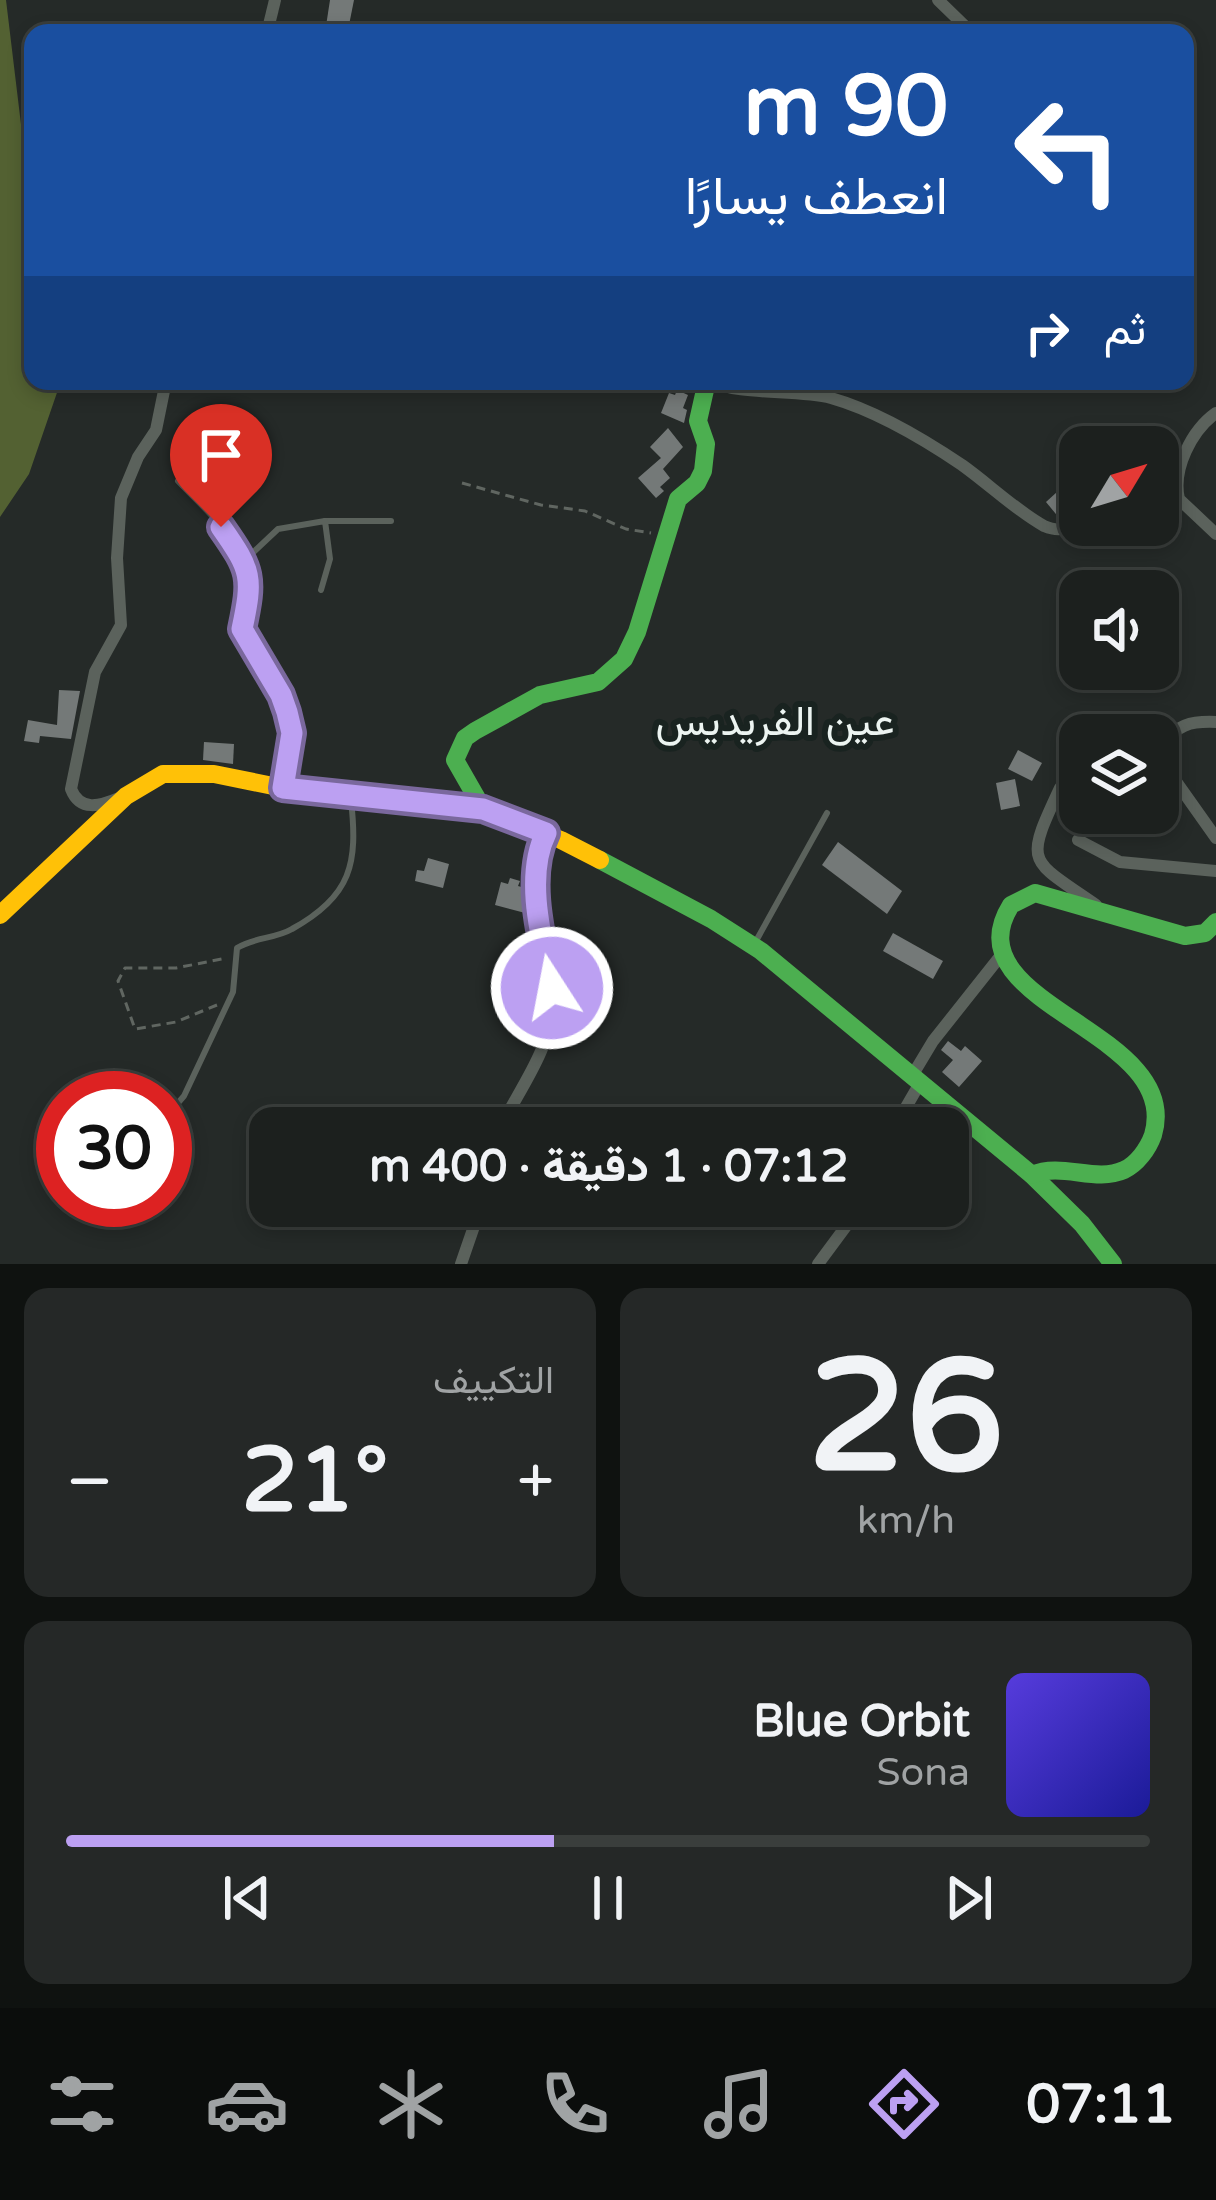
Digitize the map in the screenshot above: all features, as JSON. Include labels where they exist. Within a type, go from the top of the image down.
[{"type":"street","points":[[938,0],[963,24]]},
{"type":"street","points":[[126,796],[104,805],[84,805],[75,800],[71,789],[95,672],[121,626],[117,558],[121,498],[138,457],[156,430],[165,390]]},
{"type":"street","points":[[483,809],[455,760],[465,738],[540,695],[598,682],[624,659],[637,632],[678,500],[697,483],[707,458],[698,421],[707,390]]},
{"type":"street","points":[[759,390],[809,392],[874,414],[938,450],[1044,526],[1059,530]]},
{"type":"street","points":[[1179,477],[1187,448],[1203,423],[1216,413]]},
{"type":"street","points":[[1179,499],[1216,534]]},
{"type":"street","points":[[1216,722],[1182,726],[1164,748],[1170,773],[1216,838]]},
{"type":"street","points":[[0,915],[126,796],[154,776],[214,774],[351,797],[483,809],[546,833],[753,945],[1032,1175],[1082,1224],[1113,1264]]},
{"type":"street","points":[[1059,790],[1036,841],[1036,857],[1049,873],[1106,913]]},
{"type":"street","points":[[511,1107],[548,1033],[553,999],[541,931],[536,859],[546,833]]},
{"type":"street","points":[[1078,839],[1120,862],[1216,871]]},
{"type":"street","points":[[1032,1175],[1049,1167],[1112,1174],[1128,1168],[1144,1152],[1154,1130],[1156,1103],[1147,1083],[1124,1061],[1081,1023],[1023,984],[1002,954],[1000,929],[1006,913],[1023,896],[1035,893],[1185,936],[1205,933],[1216,922]]},
{"type":"street","points":[[903,1107],[933,1041],[1002,954]]},
{"type":"street","points":[[461,1264],[474,1227]]},
{"type":"street","points":[[818,1264],[845,1227]]},
{"type":"lane","points":[[178,481],[221,527],[244,561],[251,591],[242,629],[281,695],[292,733],[283,788]]},
{"type":"lane","points":[[244,561],[278,529],[325,521],[391,520]]},
{"type":"lane","points":[[321,590],[330,559],[325,521]]},
{"type":"lane","points":[[192,1079],[229,1000],[237,948],[289,932],[336,896],[351,873],[356,851],[351,797]]},
{"type":"lane","points":[[753,945],[826,813]]},
{"type":"path","points":[[462,483],[541,505],[585,511],[626,529],[666,536]]},
{"type":"path","points":[[229,1000],[176,1022],[135,1029],[118,981],[124,968],[176,968],[234,956]]},
{"type":"green space","points":[[0,0],[6,0],[24,146],[24,390],[58,390],[29,474],[0,517]]},
{"type":"building","points":[[330,0],[354,0],[349,24],[326,24]]},
{"type":"building","points":[[677,390],[688,395],[684,423],[661,413],[669,393],[675,395]]},
{"type":"building","points":[[668,428],[683,447],[663,469],[670,478],[656,498],[638,478],[661,458],[650,447]]},
{"type":"building","points":[[230,449],[264,449],[266,472],[234,472],[230,467]]},
{"type":"building","points":[[1059,490],[1059,518],[1046,502]]},
{"type":"building","points":[[59,690],[80,691],[71,739],[40,736],[39,743],[24,741],[28,720],[57,725]]},
{"type":"building","points":[[204,742],[234,744],[233,764],[203,760]]},
{"type":"building","points":[[1018,750],[1042,763],[1032,781],[1008,769]]},
{"type":"building","points":[[1015,779],[1020,806],[1001,810],[996,783]]},
{"type":"building","points":[[838,842],[902,891],[887,914],[822,865]]},
{"type":"building","points":[[428,858],[449,864],[443,888],[415,881],[417,870],[424,871]]},
{"type":"building","points":[[510,878],[525,888],[529,914],[495,905],[501,882],[508,884]]},
{"type":"building","points":[[893,933],[943,961],[933,979],[883,951]]},
{"type":"building","points":[[948,1041],[961,1051],[965,1046],[982,1061],[959,1087],[942,1072],[953,1060],[941,1050]]},
{"type":"traffic: fast","points":[[483,809],[455,760],[465,738],[540,695],[598,682],[624,659],[637,632],[678,499],[703,471],[706,444],[698,421],[705,390]]},
{"type":"traffic: fast","points":[[600,860],[761,951],[1032,1175],[1082,1224],[1113,1264]]},
{"type":"traffic: fast","points":[[1032,1175],[1055,1171],[1102,1174],[1129,1167],[1142,1156],[1153,1135],[1153,1099],[1135,1069],[1036,994],[1011,968],[1000,939],[1011,905],[1035,893],[1185,936],[1205,933],[1216,922]]},
{"type":"traffic: slow","points":[[0,915],[126,796],[163,774],[214,774],[283,788],[483,809],[600,860]]},
{"type":"district","name":"عين الفريديس","points":[[775,720]]},
{"type":"route","points":[[221,527],[244,561],[251,591],[242,629],[281,695],[292,733],[283,788],[483,809],[546,833],[536,859],[541,931],[552,988]]}]
